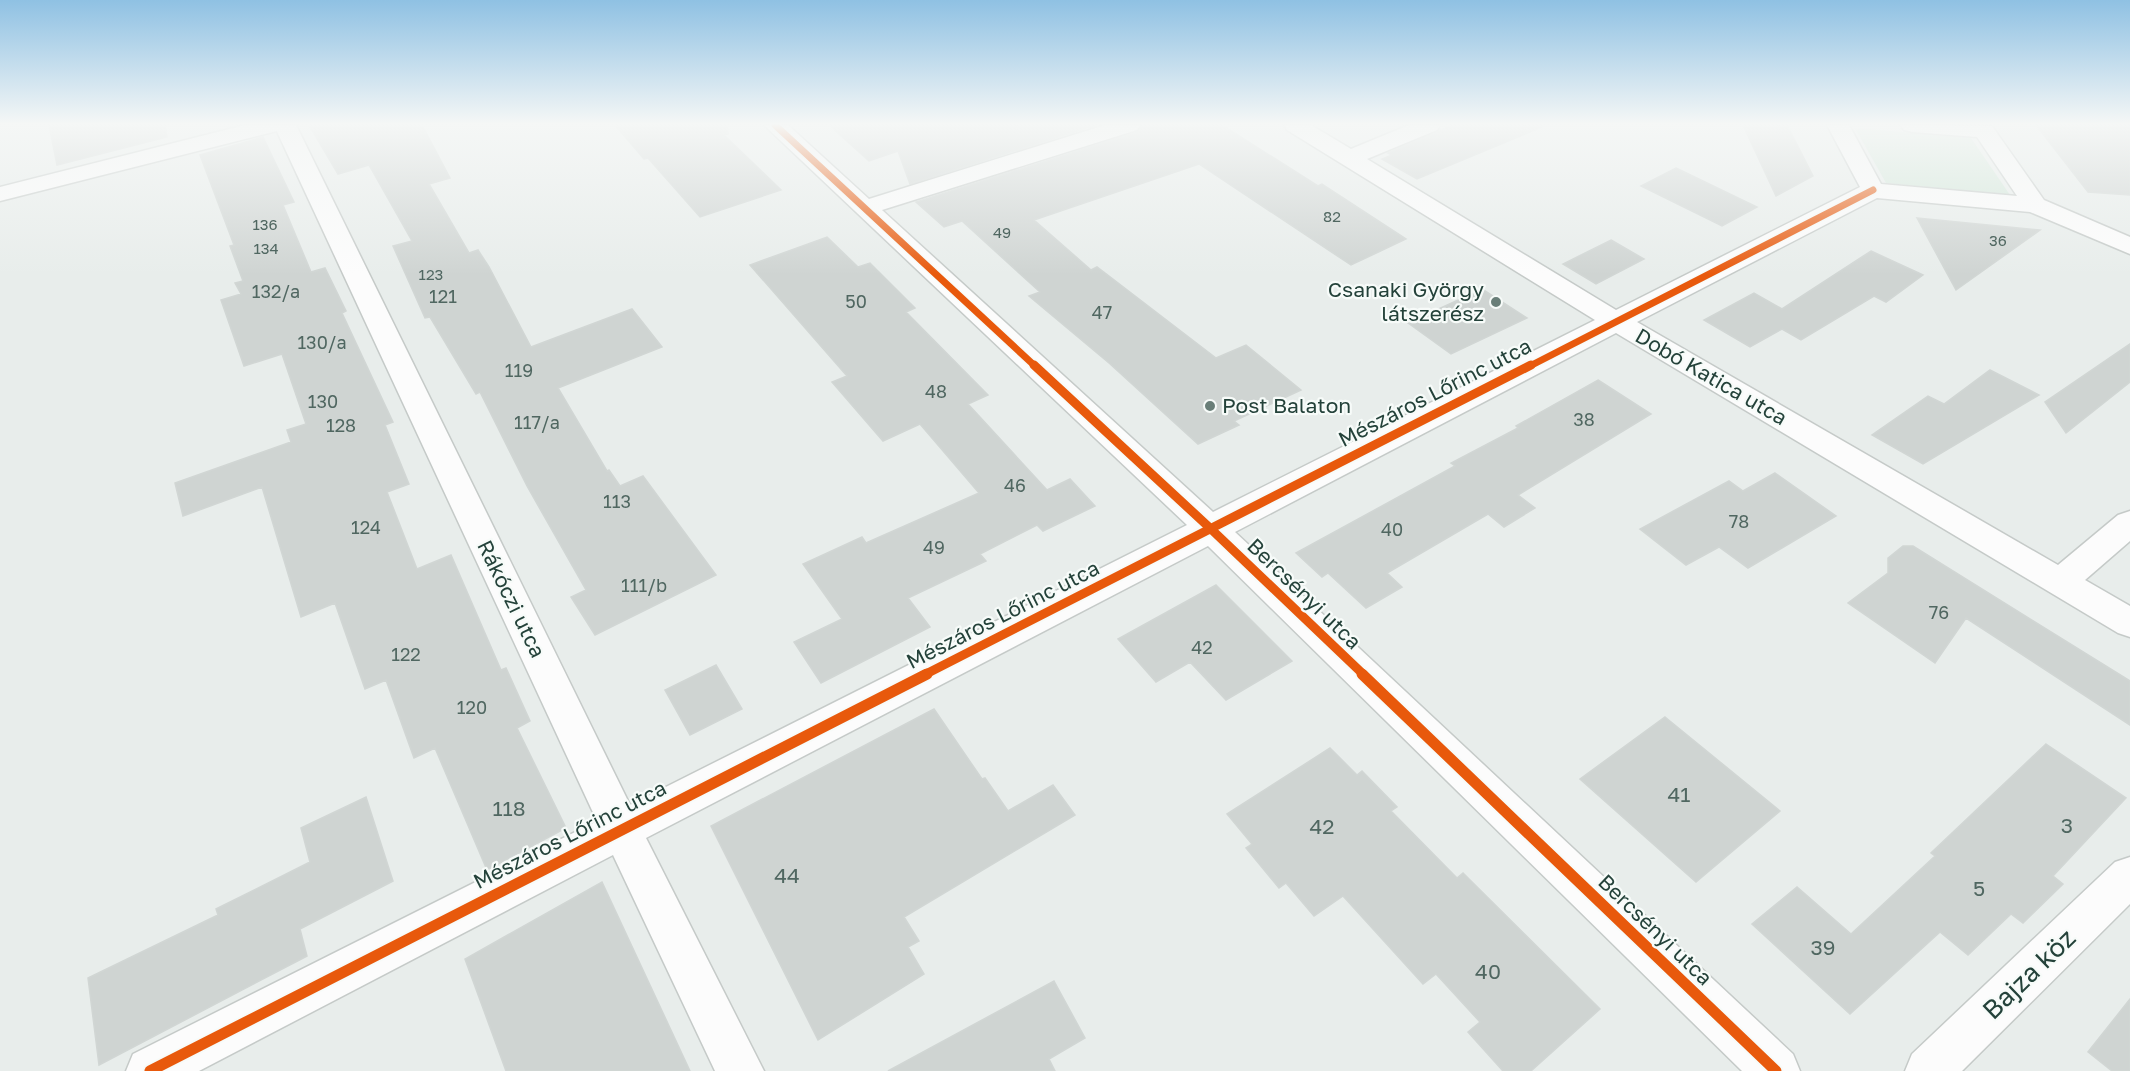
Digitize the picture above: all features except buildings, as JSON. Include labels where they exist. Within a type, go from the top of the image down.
[{"type":"street","points":[[0,194],[75,175]]},
{"type":"street","name":"Rákóczi utca","points":[[309,175],[621,829],[740,1071]]},
{"type":"street","name":"Bercsényi utca","points":[[829,175],[1211,529],[1776,1071]]},
{"type":"street","points":[[864,208],[969,175]]},
{"type":"street","name":"Dobó Katica utca","points":[[1377,175],[1615,321],[2130,623]]},
{"type":"street","points":[[1865,175],[1873,190],[2035,205],[2130,246]]},
{"type":"street","points":[[2017,175],[2035,205]]},
{"type":"street","name":"Mészáros Lőrinc utca","points":[[150,1071],[1873,190]]},
{"type":"street","points":[[2061,581],[2130,523]]},
{"type":"street","name":"Bajza köz","points":[[1929,1071],[2130,876]]},
{"type":"green space","points":[[1881,175],[1996,175],[2010,195],[1886,183]]},
{"type":"cycle path","points":[[829,175],[1211,529],[1776,1071]]},
{"type":"cycle path","points":[[150,1071],[1873,190]]},
{"type":"place","name":"Csanaki György látszerész","points":[[1496,302]]},
{"type":"place","name":"Post Balaton","points":[[1210,406]]}]
